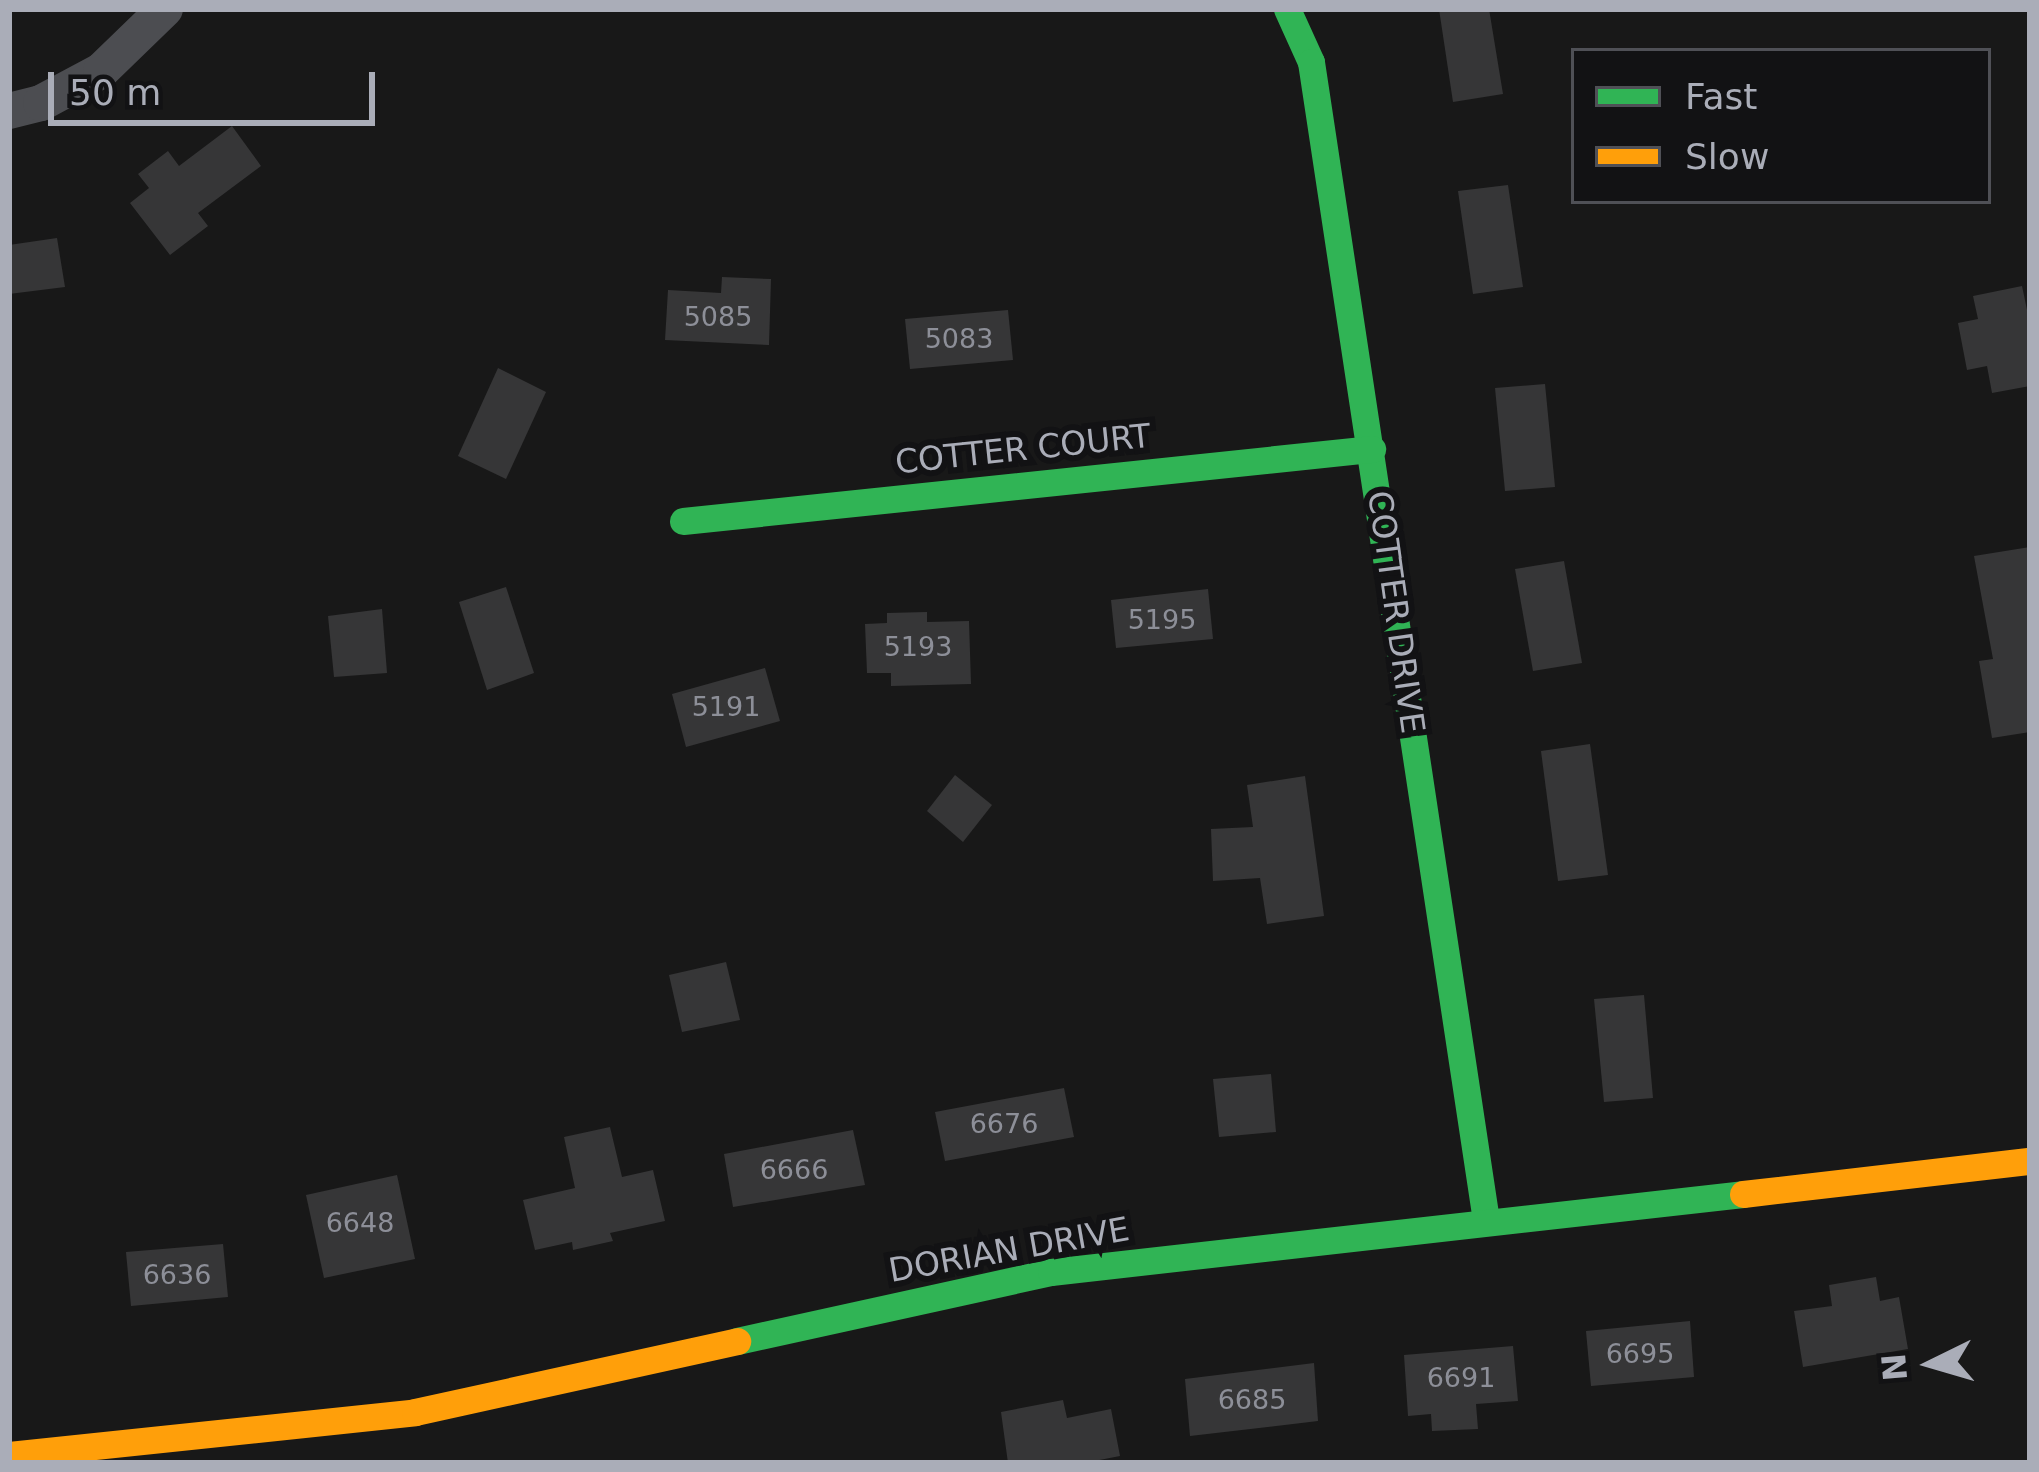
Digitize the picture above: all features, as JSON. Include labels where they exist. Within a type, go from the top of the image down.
[{"type":"street","points":[[9,111],[41,103],[101,71],[165,9]]},
{"type":"street","name":"COTTER DRIVE","points":[[1287,9],[1311,62],[1486,1221]]},
{"type":"street","name":"COTTER COURT","points":[[683,521],[1372,449]]},
{"type":"street","name":"DORIAN DRIVE","points":[[9,1455],[415,1412],[1051,1272],[2030,1161]]},
{"type":"building","points":[[1439,9],[1489,9],[1503,94],[1453,102]]},
{"type":"building","points":[[232,126],[261,166],[198,213],[208,226],[170,255],[130,203],[149,188],[138,174],[168,151],[179,166]]},
{"type":"building","points":[[1508,185],[1523,287],[1473,294],[1458,191]]},
{"type":"building","points":[[57,238],[65,287],[9,294],[9,245]]},
{"type":"building","points":[[722,277],[771,279],[769,345],[665,340],[668,290],[721,293]]},
{"type":"building","points":[[2022,286],[2030,324],[2030,386],[1992,393],[1987,366],[1967,370],[1958,323],[1978,319],[1973,296]]},
{"type":"building","points":[[1008,310],[1013,360],[910,369],[905,319]]},
{"type":"building","points":[[498,368],[546,392],[506,479],[458,456]]},
{"type":"building","points":[[1545,384],[1555,487],[1505,491],[1495,388]]},
{"type":"building","points":[[2030,547],[2030,732],[1992,738],[1979,661],[1993,659],[1974,556]]},
{"type":"building","points":[[1564,561],[1582,663],[1533,671],[1515,569]]},
{"type":"building","points":[[506,587],[534,673],[487,690],[459,602]]},
{"type":"building","points":[[1208,589],[1213,639],[1116,648],[1111,600]]},
{"type":"building","points":[[382,609],[387,673],[334,677],[328,616]]},
{"type":"building","points":[[927,612],[927,622],[969,621],[971,684],[891,686],[891,673],[867,673],[865,624],[887,623],[887,613]]},
{"type":"building","points":[[765,668],[780,721],[686,747],[672,694]]},
{"type":"building","points":[[1590,744],[1608,875],[1558,881],[1541,751]]},
{"type":"building","points":[[955,775],[992,805],[963,842],[927,811]]},
{"type":"building","points":[[1305,776],[1324,916],[1267,924],[1260,878],[1213,881],[1211,829],[1253,827],[1247,785]]},
{"type":"building","points":[[726,962],[740,1020],[682,1032],[669,975]]},
{"type":"building","points":[[1644,995],[1653,1098],[1604,1102],[1594,999]]},
{"type":"building","points":[[1271,1074],[1276,1132],[1219,1137],[1213,1079]]},
{"type":"building","points":[[1064,1088],[1074,1137],[945,1161],[935,1112]]},
{"type":"building","points":[[610,1127],[622,1177],[653,1170],[665,1221],[610,1233],[613,1241],[573,1250],[572,1242],[535,1250],[523,1200],[575,1188],[564,1137]]},
{"type":"building","points":[[853,1130],[865,1185],[733,1207],[724,1154]]},
{"type":"building","points":[[397,1175],[415,1259],[324,1278],[306,1195]]},
{"type":"building","points":[[223,1244],[228,1297],[131,1306],[126,1252]]},
{"type":"building","points":[[1876,1277],[1880,1301],[1899,1297],[1908,1349],[1803,1367],[1794,1311],[1832,1306],[1829,1285]]},
{"type":"building","points":[[1690,1321],[1694,1377],[1591,1386],[1586,1331]]},
{"type":"building","points":[[1513,1346],[1518,1401],[1476,1404],[1478,1429],[1432,1431],[1431,1414],[1408,1416],[1404,1355]]},
{"type":"building","points":[[1314,1363],[1318,1421],[1190,1436],[1185,1379]]},
{"type":"building","points":[[1063,1400],[1067,1418],[1111,1409],[1120,1456],[1084,1463],[1008,1463],[1001,1412]]},
{"type":"traffic: fast","points":[[1287,9],[1311,62],[1486,1221]]},
{"type":"traffic: fast","points":[[683,521],[1372,449]]},
{"type":"traffic: fast","points":[[737,1341],[1051,1272],[1743,1194]]},
{"type":"traffic: slow","points":[[1743,1194],[2030,1161]]},
{"type":"traffic: slow","points":[[9,1455],[415,1412],[737,1341]]}]
